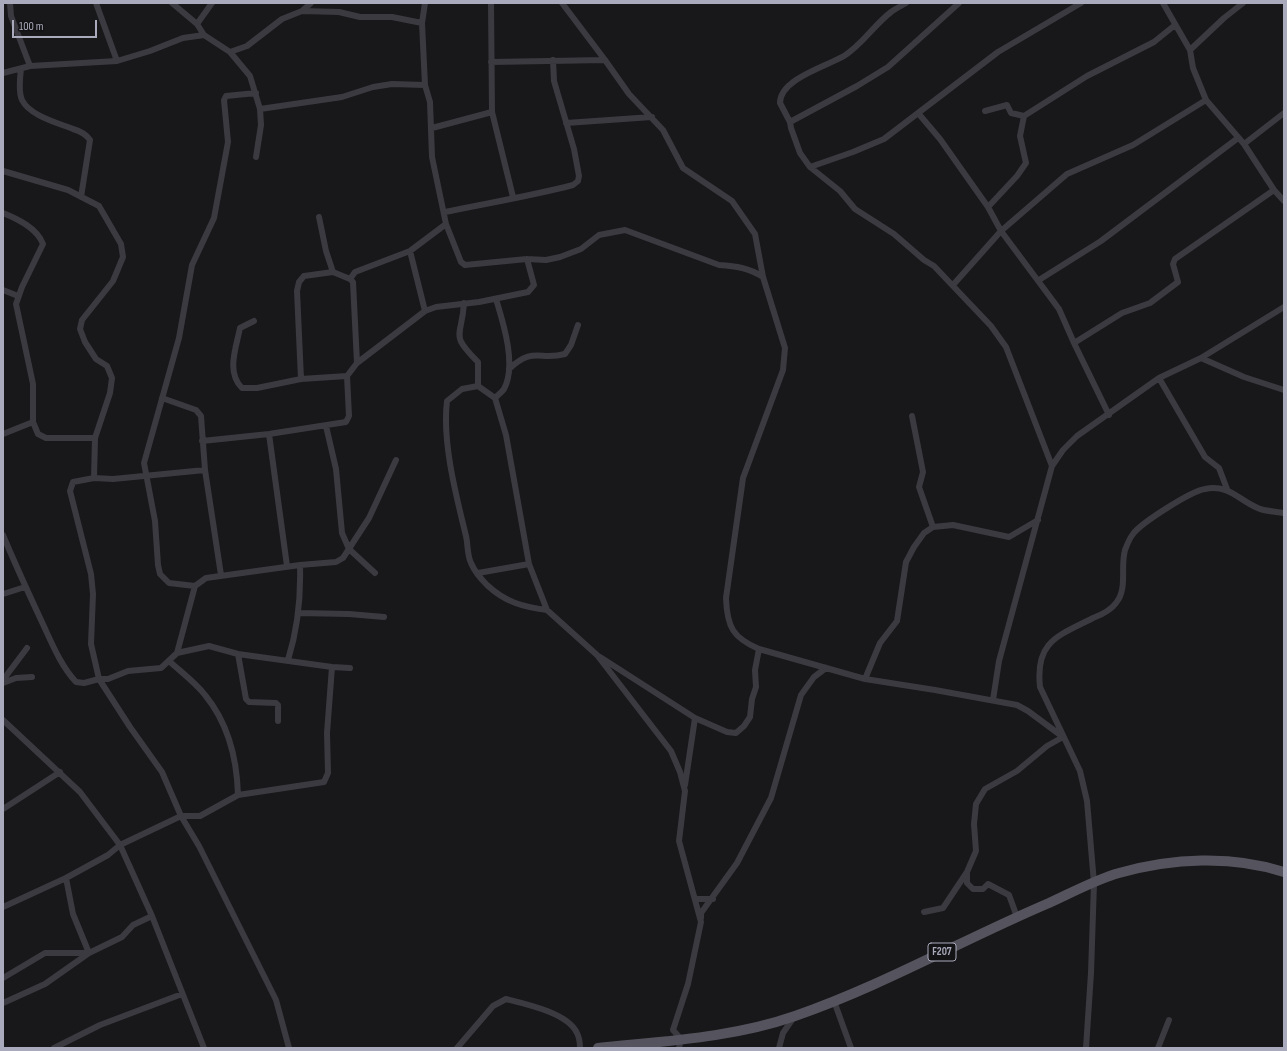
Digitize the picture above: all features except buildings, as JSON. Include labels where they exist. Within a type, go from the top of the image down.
[{"type":"main road","name":"F207","points":[[598,1048],[680,1044],[768,1025],[794,1017],[834,1002],[1017,917],[1118,873],[1185,861],[1225,862],[1252,865],[1284,872]]},
{"type":"street","points":[[10,3],[11,16],[30,66]]},
{"type":"street","points":[[96,3],[117,61]]},
{"type":"street","points":[[172,3],[197,24],[204,35],[230,52],[250,76],[260,109],[260,125],[256,157]]},
{"type":"street","points":[[197,24],[212,3]]},
{"type":"street","points":[[302,12],[310,3]]},
{"type":"street","points":[[425,3],[422,23],[425,85],[430,102],[432,128],[432,158],[445,212],[446,224],[461,262],[465,265],[527,258],[546,260],[560,257],[581,249],[599,235],[625,230],[719,265],[736,266],[751,270],[763,277]]},
{"type":"street","points":[[490,3],[492,112],[513,197]]},
{"type":"street","points":[[562,3],[629,94],[663,130],[683,168],[732,201],[755,234],[763,277],[785,348],[785,360],[783,370],[743,478],[726,598],[727,613],[731,627],[743,642],[759,649],[865,679],[1017,705],[1028,711],[1063,737]]},
{"type":"street","points":[[906,3],[890,13],[864,40],[844,56],[806,74],[783,92],[780,103],[790,122],[800,153],[810,167],[840,191],[855,209],[894,234],[924,260],[934,266],[991,326],[1006,347],[1052,466]]},
{"type":"street","points":[[790,122],[857,86],[888,67],[959,3]]},
{"type":"street","points":[[810,167],[884,139],[998,52],[1081,3]]},
{"type":"street","points":[[1163,3],[1190,50],[1193,68],[1206,100],[1244,144],[1274,190],[1284,201]]},
{"type":"street","points":[[1190,50],[1224,18],[1243,3]]},
{"type":"street","points":[[230,52],[247,46],[282,19],[302,12],[339,12],[360,17],[392,18],[422,23]]},
{"type":"street","points":[[985,111],[1007,105],[1011,113],[1024,116],[1087,76],[1154,42],[1175,25]]},
{"type":"street","points":[[3,73],[30,66],[117,61],[150,51],[183,38],[204,35]]},
{"type":"street","points":[[445,212],[513,197],[533,195],[573,185],[578,181],[579,176],[574,149],[554,81],[553,60]]},
{"type":"street","points":[[491,62],[605,60]]},
{"type":"street","points":[[20,69],[20,89],[22,100],[29,108],[38,114],[79,131],[88,136],[90,140],[81,197]]},
{"type":"street","points":[[260,109],[342,97],[373,87],[392,84],[425,85]]},
{"type":"street","points":[[195,586],[169,583],[160,574],[154,521],[144,463],[179,338],[192,265],[216,211],[228,142],[224,100],[226,96],[256,93]]},
{"type":"street","points":[[953,285],[1001,231],[1067,174],[1133,145],[1206,100]]},
{"type":"street","points":[[432,128],[492,112]]},
{"type":"street","points":[[918,113],[940,139],[988,207],[1001,231],[1039,280],[1059,309],[1109,415]]},
{"type":"street","points":[[1244,144],[1284,113]]},
{"type":"street","points":[[988,207],[1017,176],[1026,163],[1020,136],[1024,116]]},
{"type":"street","points":[[566,123],[652,117]]},
{"type":"street","points":[[1039,280],[1101,241],[1238,138]]},
{"type":"street","points":[[3,171],[68,190],[99,206],[121,244],[123,257],[113,281],[82,320],[80,329],[85,342],[96,359],[107,366],[112,378],[110,393],[95,438],[94,478]]},
{"type":"street","points":[[1074,343],[1122,313],[1150,303],[1178,282],[1173,264],[1175,259],[1274,190]]},
{"type":"street","points":[[3,213],[14,217],[30,227],[41,238],[43,244],[18,296],[16,304],[33,384],[33,422],[38,434],[46,438],[95,438]]},
{"type":"street","points":[[319,217],[326,251],[333,272]]},
{"type":"street","points":[[350,279],[356,272],[410,251],[446,224]]},
{"type":"street","points":[[410,251],[425,311]]},
{"type":"street","points":[[202,441],[269,434],[346,422],[348,419],[347,376],[357,363],[425,311],[436,307],[496,299],[532,290],[534,285],[527,258]]},
{"type":"street","points":[[301,379],[297,291],[299,282],[304,276],[333,272],[350,279],[353,282],[357,363]]},
{"type":"street","points":[[3,290],[18,296]]},
{"type":"street","points":[[495,398],[504,389],[509,369],[508,340],[496,299]]},
{"type":"street","points":[[464,303],[459,328],[459,340],[464,348],[478,362],[478,386]]},
{"type":"street","points":[[993,700],[999,661],[1052,466],[1063,450],[1077,436],[1109,415],[1159,378],[1201,358],[1284,307]]},
{"type":"street","points":[[254,321],[240,328],[232,368],[235,381],[242,388],[257,388],[301,379],[347,376]]},
{"type":"street","points":[[509,369],[525,357],[540,354],[556,357],[565,354],[571,345],[578,325]]},
{"type":"street","points":[[1201,358],[1244,377],[1284,390]]},
{"type":"street","points":[[1159,378],[1205,457],[1219,468],[1227,489]]},
{"type":"street","points":[[547,610],[529,608],[513,603],[486,584],[470,562],[457,498],[445,420],[447,401],[462,389],[478,386],[495,398],[506,435],[529,564],[547,610],[597,655],[695,718],[727,732],[736,733],[744,726],[750,717],[752,699],[756,687],[755,670],[759,649]]},
{"type":"street","points":[[162,398],[199,412],[205,470],[222,575]]},
{"type":"street","points":[[912,416],[923,472],[919,487],[933,527]]},
{"type":"street","points":[[3,434],[33,422]]},
{"type":"street","points":[[326,426],[336,469],[342,533],[349,549],[375,573]]},
{"type":"street","points":[[269,434],[287,566]]},
{"type":"street","points":[[3,535],[25,587],[55,650],[71,677],[76,682],[84,683],[99,679],[115,678],[128,671],[162,668],[177,653],[195,586],[206,578],[287,566],[336,562],[343,558],[369,518],[396,460]]},
{"type":"street","points":[[205,470],[113,479],[94,478],[74,482],[70,491],[91,574],[94,594],[91,644],[99,679],[130,727],[162,772],[181,816],[198,846],[276,1000],[289,1048]]},
{"type":"street","points":[[1086,1048],[1092,973],[1094,884],[1087,801],[1080,771],[1040,687],[1039,664],[1046,646],[1055,637],[1100,615],[1114,605],[1120,598],[1123,588],[1123,562],[1125,551],[1134,533],[1142,525],[1196,492],[1205,489],[1227,489],[1261,509],[1284,513]]},
{"type":"street","points":[[865,679],[880,643],[897,621],[906,562],[914,546],[924,533],[933,527],[953,526],[1009,536],[1038,520]]},
{"type":"street","points":[[478,573],[529,564]]},
{"type":"street","points":[[288,660],[298,626],[301,595],[300,565]]},
{"type":"street","points":[[3,594],[25,587]]},
{"type":"street","points":[[299,613],[349,614],[384,618]]},
{"type":"street","points":[[177,653],[209,646],[238,654],[332,667],[350,668]]},
{"type":"street","points":[[3,682],[27,648]]},
{"type":"street","points":[[238,654],[246,699],[249,702],[276,703],[278,705],[278,721]]},
{"type":"street","points":[[597,655],[671,751],[680,772],[685,791]]},
{"type":"street","points":[[169,661],[204,694],[219,714],[237,769],[238,795]]},
{"type":"street","points":[[3,906],[66,878],[108,855],[120,845],[181,816],[200,816],[238,795],[324,782],[327,778],[329,756],[327,733],[332,667]]},
{"type":"street","points":[[680,1044],[673,1030],[688,984],[701,922],[701,913],[713,899],[737,863],[770,798],[801,695],[814,677],[826,668]]},
{"type":"street","points":[[3,682],[16,678],[32,677]]},
{"type":"street","points":[[695,718],[679,841],[701,922]]},
{"type":"street","points":[[3,720],[60,772],[100,816],[120,845],[152,916],[204,1048]]},
{"type":"street","points":[[924,912],[943,908],[967,872],[976,851],[974,824],[976,804],[985,789],[1017,771],[1047,746],[1063,737]]},
{"type":"street","points":[[3,809],[60,772]]},
{"type":"street","points":[[967,872],[967,883],[973,889],[983,890],[988,884],[1008,895],[1017,917]]},
{"type":"street","points":[[66,878],[73,914],[89,953]]},
{"type":"street","points":[[694,899],[713,899]]},
{"type":"street","points":[[3,1003],[45,984],[79,958],[122,937],[134,925],[152,916]]},
{"type":"street","points":[[3,978],[45,953],[89,953]]},
{"type":"street","points":[[54,1048],[100,1025],[182,994]]},
{"type":"street","points":[[457,1048],[493,1006],[506,999],[534,1006],[573,1026],[578,1034],[580,1048]]},
{"type":"street","points":[[834,1002],[851,1048]]},
{"type":"street","points":[[779,1048],[783,1033],[794,1017]]},
{"type":"street","points":[[1158,1048],[1169,1020]]}]
